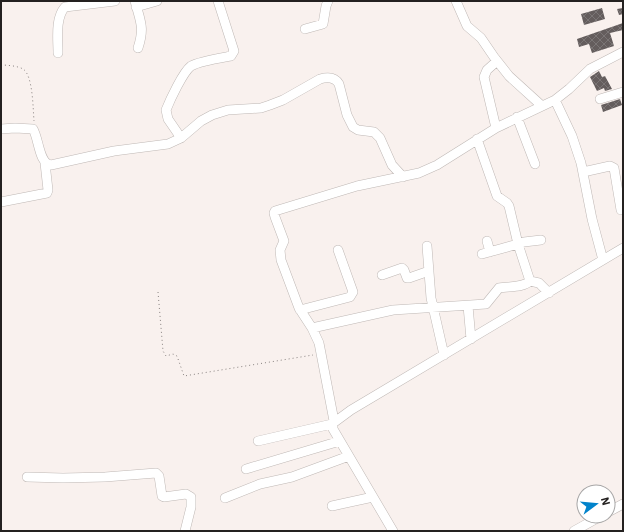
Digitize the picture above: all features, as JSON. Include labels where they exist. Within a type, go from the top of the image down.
[{"type":"street","points":[[58,53],[59,17],[61,11],[65,7],[115,1]]},
{"type":"street","points":[[138,48],[142,31],[136,4],[157,1]]},
{"type":"street","points":[[181,138],[168,120],[166,110],[186,72],[191,66],[233,54],[233,48],[218,1]]},
{"type":"street","points":[[305,29],[322,24],[328,1]]},
{"type":"street","points":[[456,1],[467,26],[481,38],[509,76],[542,106]]},
{"type":"street","points":[[393,531],[333,429],[322,353],[312,328],[300,310],[281,260],[280,250],[284,241],[274,213],[275,211],[357,186],[419,173],[436,165],[496,128],[555,100],[590,69],[623,52]]},
{"type":"street","points":[[496,128],[484,77],[486,70],[497,61]]},
{"type":"street","points":[[45,163],[51,165],[114,151],[161,145],[175,141],[181,138],[201,121],[212,115],[228,110],[261,108],[283,100],[320,79],[332,78],[339,84],[347,115],[353,127],[358,130],[374,132],[380,138],[392,165],[404,177]]},
{"type":"street","points":[[600,99],[623,92]]},
{"type":"street","points":[[555,100],[572,136],[583,172],[594,228],[603,260]]},
{"type":"street","points":[[517,117],[536,164]]},
{"type":"street","points":[[1,129],[33,129],[36,133],[45,163],[48,190],[47,193],[1,202]]},
{"type":"street","points":[[477,139],[497,196],[509,206],[518,244],[530,281]]},
{"type":"street","points":[[583,172],[610,166],[614,168],[621,210]]},
{"type":"street","points":[[487,241],[486,253],[524,242],[541,240]]},
{"type":"street","points":[[427,246],[434,307],[444,355]]},
{"type":"street","points":[[258,441],[333,422],[623,248]]},
{"type":"street","points":[[300,310],[353,295],[338,250]]},
{"type":"street","points":[[382,275],[402,268],[407,278],[409,278],[429,271]]},
{"type":"street","points":[[312,328],[393,310],[486,304],[499,288],[527,284],[530,281],[539,283],[549,293]]},
{"type":"street","points":[[468,306],[471,339]]},
{"type":"street","points":[[246,469],[340,441]]},
{"type":"street","points":[[225,498],[265,483],[299,474],[349,456]]},
{"type":"street","points":[[27,477],[105,477],[156,472],[159,476],[162,496],[189,495],[192,507],[185,531]]},
{"type":"street","points":[[332,506],[373,497]]},
{"type":"street","points":[[574,531],[587,524]]},
{"type":"path","points":[[1,65],[22,68],[27,73],[32,94],[36,133]]},
{"type":"path","points":[[158,292],[163,351],[166,356],[173,354],[177,356],[184,376],[322,353]]},
{"type":"building","points":[[602,8],[605,19],[584,25],[581,14]]},
{"type":"building","points":[[623,8],[623,14],[619,15],[617,9]]},
{"type":"building","points":[[623,23],[623,30],[610,33],[614,46],[592,53],[589,44],[579,47],[577,39]]},
{"type":"building","points":[[599,71],[602,77],[605,76],[612,89],[605,91],[604,88],[597,91],[590,77]]},
{"type":"building","points":[[620,99],[622,105],[603,112],[601,105]]}]
